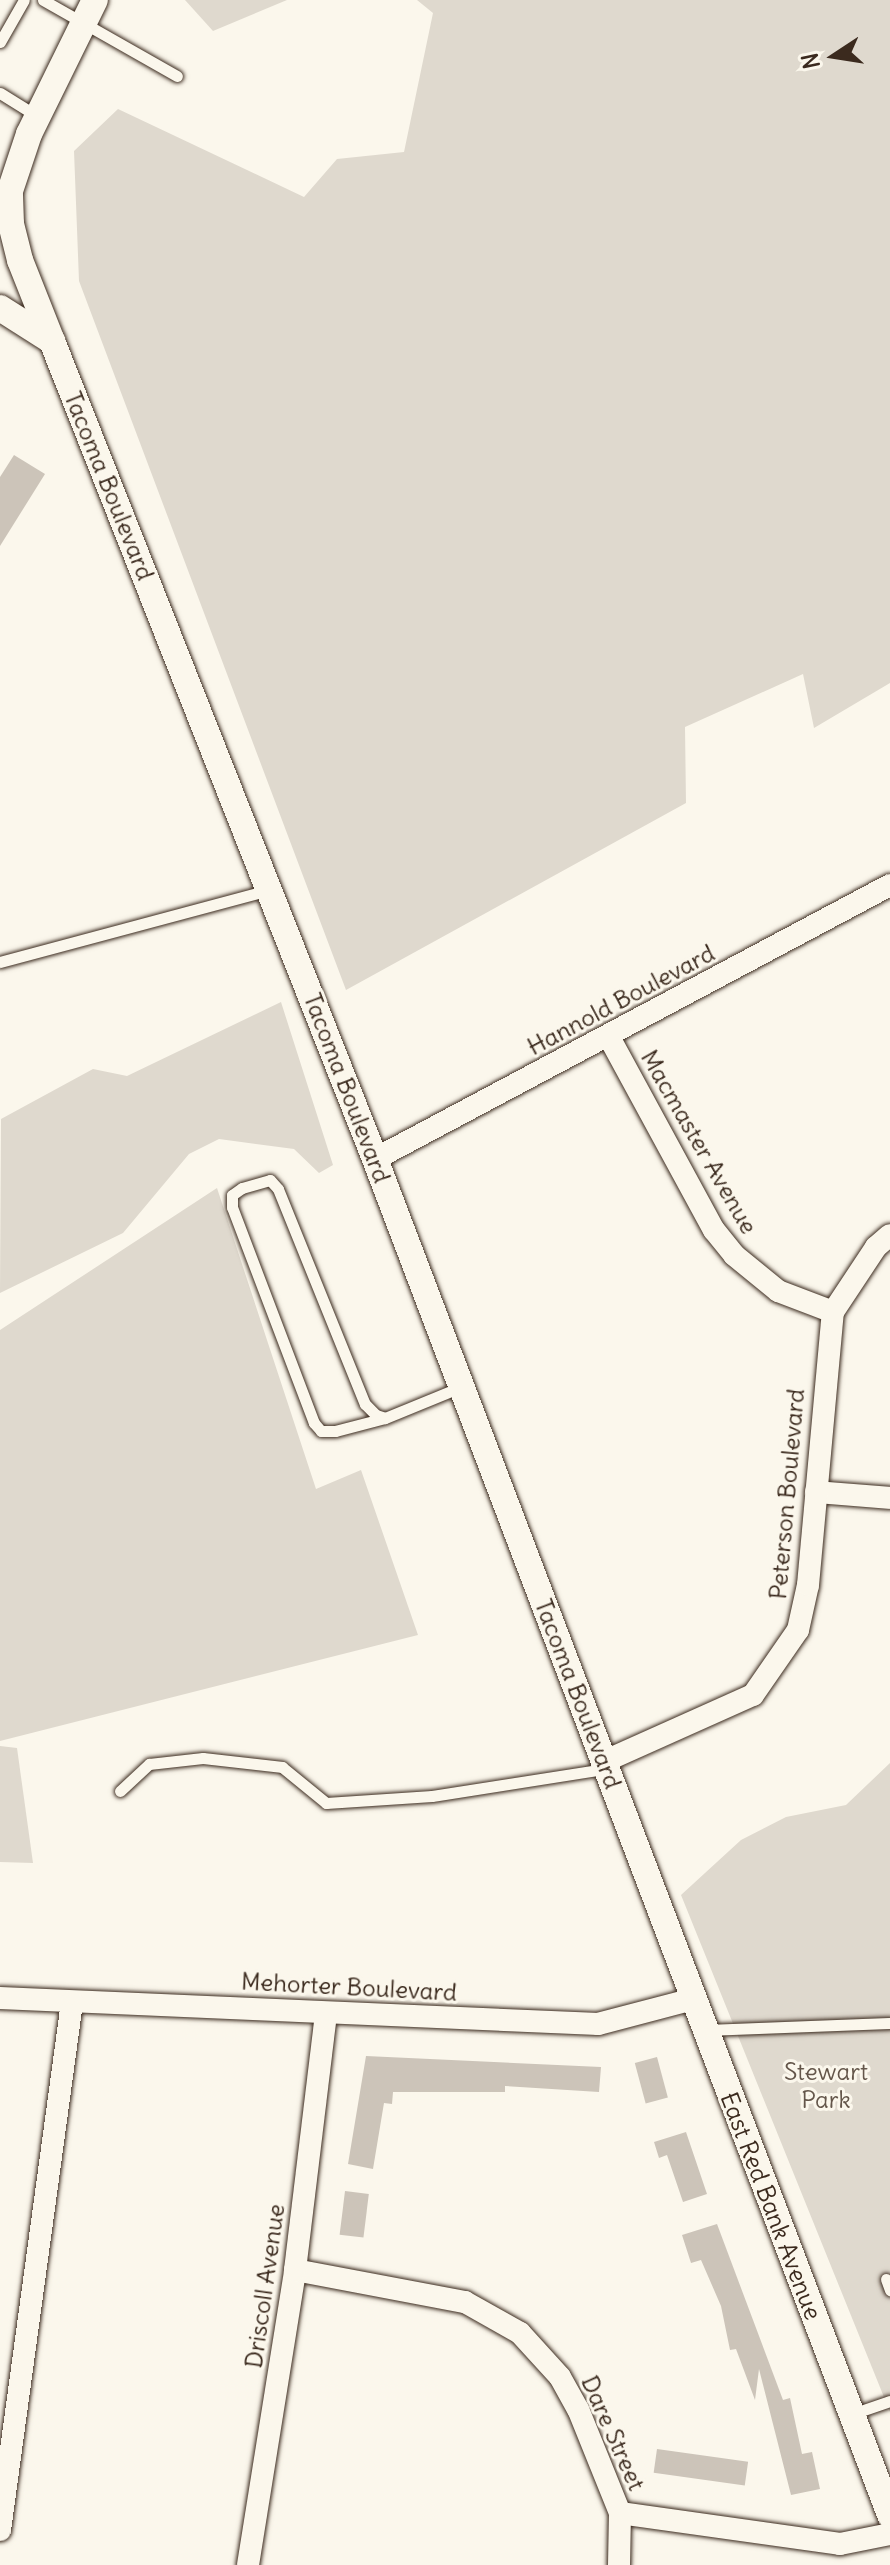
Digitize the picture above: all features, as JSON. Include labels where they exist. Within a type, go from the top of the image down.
[{"type":"street","points":[[5,194],[38,116],[90,10]]},
{"type":"street","name":"Tacoma Boulevard","points":[[5,194],[20,260],[375,1159],[654,1897]]},
{"type":"street","points":[[0,308],[52,341]]},
{"type":"street","name":"Hannold Boulevard","points":[[375,1159],[890,885]]},
{"type":"street","name":"Macmaster Avenue","points":[[609,1037],[714,1230],[734,1255],[778,1291],[833,1312]]},
{"type":"street","name":"Peterson Boulevard","points":[[605,1766],[753,1695],[798,1630],[808,1585],[833,1312],[876,1247],[890,1235]]},
{"type":"street","points":[[816,1492],[890,1498]]},
{"type":"street","name":"East Red Bank Avenue","points":[[654,1897],[890,2515]]},
{"type":"street","name":"Mehorter Boulevard","points":[[0,1998],[598,2024],[693,1999]]},
{"type":"street","points":[[0,2530],[72,2002]]},
{"type":"street","name":"Driscoll Avenue","points":[[248,2565],[295,2270],[326,2014]]},
{"type":"street","name":"Dare Street","points":[[295,2270],[465,2302],[520,2333],[560,2377],[578,2409],[620,2513],[619,2565]]},
{"type":"street","points":[[620,2513],[840,2544],[890,2534]]},
{"type":"lane","points":[[1,38],[24,0]]},
{"type":"lane","points":[[43,0],[90,10],[177,76]]},
{"type":"lane","points":[[0,93],[38,116]]},
{"type":"lane","points":[[0,962],[269,890]]},
{"type":"lane","points":[[385,1418],[365,1404],[278,1189],[270,1180],[242,1188],[232,1195],[232,1207],[314,1423],[321,1431],[335,1431],[385,1418],[462,1387]]},
{"type":"lane","points":[[120,1791],[149,1764],[203,1758],[282,1767],[326,1803],[432,1796],[605,1766]]},
{"type":"lane","points":[[704,2030],[890,2023]]},
{"type":"lane","points":[[851,2414],[890,2401]]},
{"type":"green space","points":[[185,0],[287,0],[213,31]]},
{"type":"green space","points":[[417,0],[890,0],[890,683],[814,728],[803,674],[685,727],[686,803],[346,990],[79,281],[74,151],[118,109],[304,197],[337,159],[404,152],[433,13]]},
{"type":"green space","points":[[281,1002],[333,1165],[319,1173],[294,1149],[219,1139],[189,1154],[123,1233],[0,1293],[1,1119],[93,1069],[127,1076]]},
{"type":"green space","points":[[217,1188],[316,1489],[361,1470],[418,1635],[0,1741],[0,1330]]},
{"type":"green space","points":[[0,1746],[17,1748],[33,1863],[0,1862]]},
{"type":"green space","name":"Stewart Park","points":[[890,1763],[890,2412],[681,1895],[741,1840],[786,1817],[846,1805]]},
{"type":"building","points":[[14,455],[45,474],[0,546],[0,477]]},
{"type":"building","points":[[366,2056],[601,2067],[599,2092],[505,2086],[505,2092],[393,2092],[392,2104],[384,2103],[373,2169],[348,2164]]},
{"type":"building","points":[[657,2057],[668,2098],[646,2104],[635,2063]]},
{"type":"building","points":[[686,2132],[707,2194],[683,2202],[667,2155],[659,2158],[654,2142]]},
{"type":"building","points":[[345,2191],[369,2194],[363,2238],[340,2235]]},
{"type":"building","points":[[717,2224],[783,2400],[790,2398],[802,2454],[812,2452],[820,2489],[791,2495],[759,2369],[755,2400],[736,2349],[730,2350],[721,2306],[701,2260],[691,2263],[682,2235]]},
{"type":"building","points":[[657,2449],[748,2462],[745,2486],[654,2473]]}]
